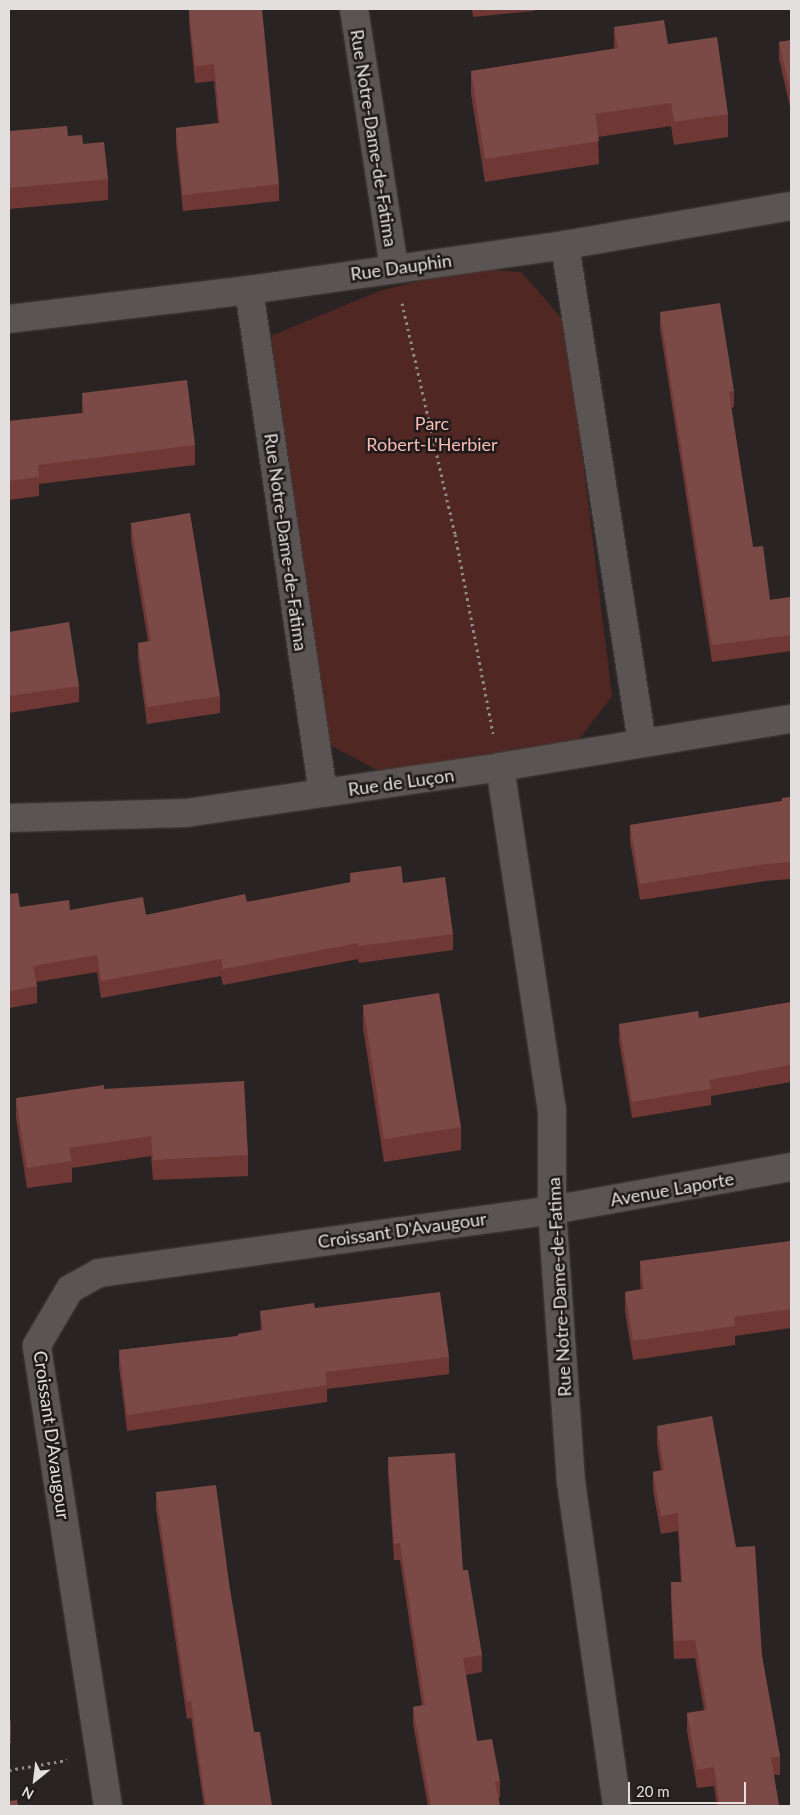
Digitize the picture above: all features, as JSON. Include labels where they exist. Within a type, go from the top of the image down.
[{"type":"street","name":"Rue Notre-Dame-de-Fatima","points":[[354,9],[394,268]]},
{"type":"street","name":"Rue Dauphin","points":[[9,319],[249,290],[565,244],[791,206]]},
{"type":"street","points":[[565,244],[642,743]]},
{"type":"street","name":"Rue Notre-Dame-de-Fatima","points":[[249,290],[323,793]]},
{"type":"street","name":"Rue de Luçon","points":[[9,818],[186,813],[500,768],[791,718]]},
{"type":"street","name":"Rue Notre-Dame-de-Fatima","points":[[500,768],[552,1110],[552,1210],[571,1482],[617,1806]]},
{"type":"street","name":"Avenue Laporte","points":[[552,1210],[791,1167]]},
{"type":"street","name":"Croissant D'Avaugour","points":[[108,1806],[37,1345],[70,1289],[99,1273],[552,1210]]},
{"type":"path","points":[[394,268],[455,534],[500,768]]},
{"type":"path","points":[[9,1770],[100,1755]]},
{"type":"green space","name":"Parc Robert-L'Herbier","points":[[469,268],[521,272],[566,323],[612,696],[569,753],[377,770],[330,745],[271,336],[379,291]]},
{"type":"building","points":[[189,9],[262,9],[279,184],[183,195],[176,128],[220,123],[214,64],[195,66]]},
{"type":"building","points":[[664,20],[668,44],[717,37],[728,114],[674,122],[671,103],[595,114],[599,141],[485,159],[471,71],[618,48],[614,27]]},
{"type":"building","points":[[791,40],[791,94],[779,42]]},
{"type":"building","points":[[67,126],[68,136],[82,135],[83,144],[104,142],[108,179],[9,188],[9,131]]},
{"type":"building","points":[[720,303],[734,391],[729,392],[753,547],[763,546],[770,600],[791,597],[791,635],[712,645],[660,312]]},
{"type":"building","points":[[187,380],[195,445],[38,465],[39,477],[9,481],[9,421],[84,413],[82,393]]},
{"type":"building","points":[[190,513],[220,696],[147,707],[138,643],[151,641],[131,523]]},
{"type":"building","points":[[69,622],[79,686],[9,696],[9,632]]},
{"type":"building","points":[[791,797],[791,862],[765,864],[640,884],[630,825],[782,801],[782,798]]},
{"type":"building","points":[[401,866],[403,883],[445,877],[453,934],[359,946],[358,943],[223,969],[221,959],[101,981],[97,955],[33,966],[37,986],[9,991],[9,894],[18,893],[20,907],[69,900],[70,910],[143,897],[146,915],[245,894],[247,902],[351,882],[350,873]]},
{"type":"building","points":[[439,993],[461,1127],[384,1139],[363,1005]]},
{"type":"building","points":[[791,1002],[791,1065],[709,1080],[711,1089],[632,1102],[619,1024],[698,1011],[699,1018]]},
{"type":"building","points":[[244,1081],[248,1155],[153,1160],[151,1136],[69,1148],[72,1161],[27,1168],[16,1098],[104,1085],[104,1089]]},
{"type":"building","points":[[791,1241],[791,1309],[734,1317],[735,1326],[633,1341],[625,1292],[644,1289],[640,1261]]},
{"type":"building","points":[[440,1292],[449,1357],[325,1372],[327,1385],[127,1415],[119,1350],[238,1336],[238,1334],[263,1330],[260,1311],[314,1303],[315,1308]]},
{"type":"building","points":[[712,1416],[736,1547],[755,1546],[762,1656],[780,1756],[771,1758],[779,1806],[720,1806],[714,1767],[697,1770],[687,1713],[707,1710],[695,1640],[674,1641],[671,1582],[682,1582],[678,1513],[661,1516],[653,1472],[664,1470],[657,1426]]},
{"type":"building","points":[[455,1453],[463,1570],[468,1570],[482,1655],[463,1658],[477,1741],[492,1739],[500,1781],[495,1782],[500,1806],[431,1806],[413,1707],[425,1705],[400,1543],[394,1544],[388,1457]]},
{"type":"building","points":[[216,1485],[230,1590],[254,1732],[260,1732],[272,1806],[206,1806],[191,1701],[187,1702],[156,1492]]},
{"type":"building","points":[[17,1800],[18,1806],[9,1806],[9,1801]]}]
